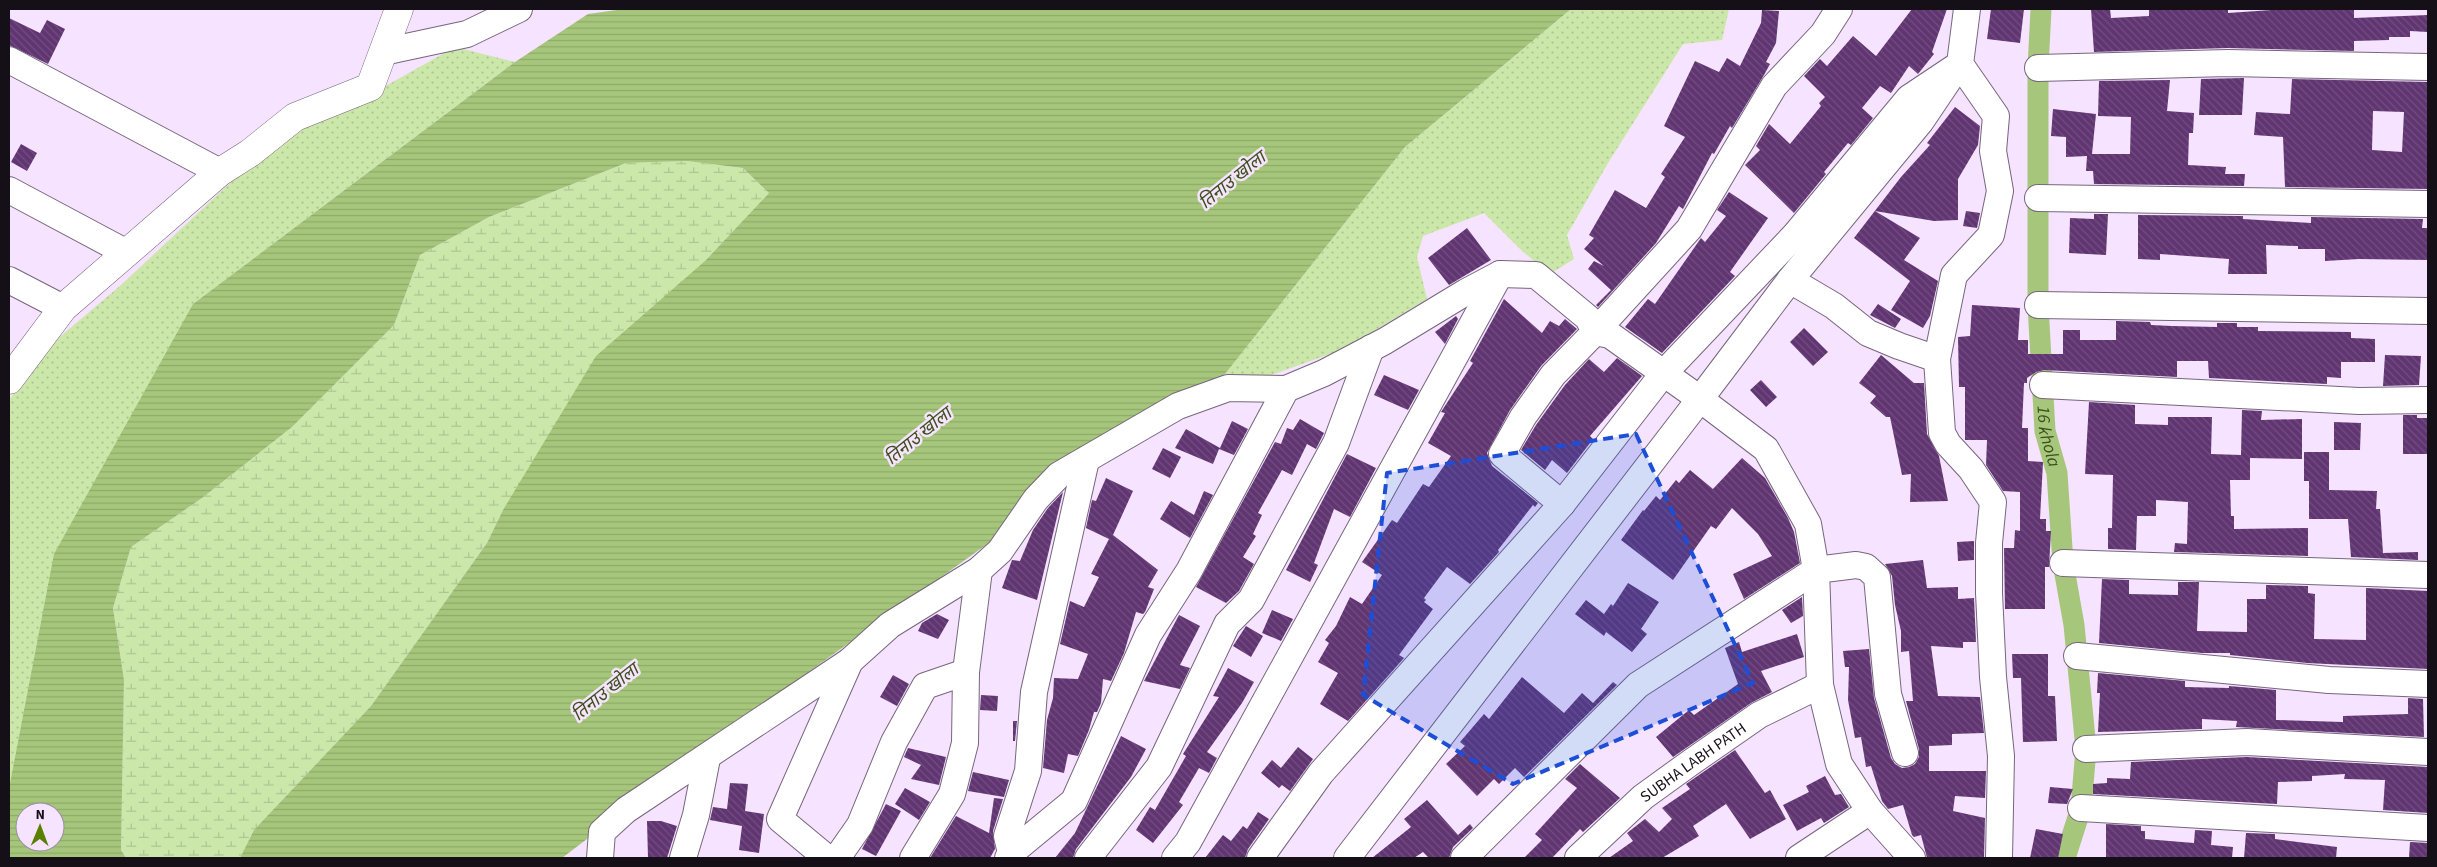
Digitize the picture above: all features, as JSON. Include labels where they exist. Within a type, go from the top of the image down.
[{"type":"main road","points":[[9,380],[63,308],[220,172],[250,153],[295,117],[370,87],[399,9]]},
{"type":"street","points":[[383,52],[468,34],[519,9]]},
{"type":"street","points":[[1562,504],[1502,454],[1523,417],[1554,374],[1689,229],[1774,86],[1823,34],[1839,9]]},
{"type":"street","points":[[1347,858],[1790,280],[1921,121],[1960,64],[1967,9]]},
{"type":"street","points":[[9,60],[220,172]]},
{"type":"street","points":[[2038,68],[2228,63],[2428,67]]},
{"type":"street","points":[[1960,64],[1996,116],[1993,150],[2000,191],[1991,235],[1954,275],[1937,358],[1942,433],[1948,444],[1971,469],[1993,502],[1989,543],[1988,593],[1993,678],[2001,756],[1999,858]]},
{"type":"street","points":[[1260,858],[1321,773],[1562,504],[1663,374],[1795,235],[1909,98],[1960,64]]},
{"type":"street","points":[[9,190],[127,252]]},
{"type":"street","points":[[2038,198],[2428,204]]},
{"type":"street","points":[[600,858],[602,832],[626,810],[850,662],[890,625],[979,570],[1000,551],[1036,500],[1059,475],[1178,406],[1228,388],[1286,389],[1324,373],[1371,348],[1500,274],[1536,276],[1588,318],[1595,332]]},
{"type":"street","points":[[1175,858],[1188,842],[1500,274]]},
{"type":"street","points":[[9,280],[63,308]]},
{"type":"street","points":[[1790,280],[1834,306],[1868,333],[1899,346],[1937,358]]},
{"type":"street","points":[[2038,305],[2428,310]]},
{"type":"street","points":[[1595,332],[1610,335],[1766,449],[1808,524],[1816,570],[1820,685],[1839,764],[1870,811],[1912,858]]},
{"type":"street","points":[[1088,858],[1159,767],[1226,624],[1251,600],[1336,444],[1371,348]]},
{"type":"street","points":[[2042,385],[2359,401],[2428,400]]},
{"type":"street","points":[[1009,856],[1074,801],[1148,635],[1189,571],[1286,389]]},
{"type":"street","points":[[1009,856],[1008,836],[1028,771],[1034,692],[1086,460]]},
{"type":"street","points":[[2063,563],[2428,575]]},
{"type":"street","points":[[1464,858],[1638,685],[1816,570],[1856,565],[1866,567],[1877,577],[1888,694],[1905,753]]},
{"type":"street","points":[[913,858],[952,794],[965,744],[966,672],[979,570]]},
{"type":"street","points":[[2077,656],[2329,680],[2428,684]]},
{"type":"street","points":[[827,858],[780,819],[850,662]]},
{"type":"street","points":[[836,858],[860,825],[894,742],[925,686],[966,672]]},
{"type":"street","name":"SUBHA LABH PATH","points":[[1578,858],[1643,797],[1682,769],[1759,715],[1820,685]]},
{"type":"street","points":[[2086,749],[2247,742],[2428,752]]},
{"type":"street","points":[[683,858],[696,815],[706,758]]},
{"type":"street","points":[[2082,808],[2428,828]]},
{"type":"street","points":[[1799,858],[1870,811]]},
{"type":"highlighted area","points":[[1636,434],[1753,683],[1513,784],[1363,695],[1387,473]]},
{"type":"green space","points":[[1571,9],[1729,9],[1722,40],[1683,44],[1608,163],[1567,235],[1574,259],[1550,274],[1521,250],[1484,213],[1423,236],[1417,257],[1427,299],[1344,349],[1260,379],[1225,374],[1405,147]]},
{"type":"green space","points":[[455,47],[515,62],[193,304],[22,802],[15,802],[15,823],[9,840],[9,400],[42,352],[121,285],[274,142],[366,97]]},
{"type":"green space","points":[[687,161],[743,168],[769,193],[705,261],[503,510],[487,543],[371,706],[254,830],[240,858],[126,858],[121,850],[124,680],[113,608],[131,547],[202,498],[292,427],[394,325],[420,255],[489,217],[626,163]]},
{"type":"water","name":"तिनाउ खोला","points":[[624,9],[1571,9],[1405,147],[1225,374],[775,696],[562,858],[240,858],[254,830],[371,706],[487,543],[503,510],[596,356],[705,261],[769,193],[743,168],[687,161],[626,163],[489,217],[420,255],[394,325],[292,427],[202,498],[131,547],[113,608],[124,680],[121,850],[126,858],[9,858],[9,789],[54,554],[193,304],[515,62],[588,14]]},
{"type":"building","points":[[1912,9],[1947,9],[1932,52],[1934,54],[1918,74],[1909,66],[1891,93],[1880,86],[1862,108],[1873,118],[1851,145],[1848,143],[1824,172],[1826,174],[1794,213],[1745,165],[1760,150],[1756,146],[1769,124],[1790,144],[1821,106],[1819,103],[1825,97],[1804,76],[1820,59],[1827,66],[1853,36],[1876,56]]},
{"type":"building","points":[[1991,9],[2024,9],[2020,43],[1987,39]]},
{"type":"building","points":[[2091,9],[2110,9],[2111,18],[2149,16],[2149,9],[2228,10],[2228,13],[2286,9],[2354,9],[2354,18],[2428,15],[2428,32],[2410,31],[2410,37],[2389,37],[2389,40],[2354,41],[2354,51],[2228,48],[2094,52]]},
{"type":"building","points":[[1762,10],[1779,11],[1776,43],[1766,62],[1770,64],[1764,75],[1732,128],[1730,126],[1714,154],[1712,153],[1683,209],[1679,206],[1656,243],[1598,307],[1596,305],[1611,290],[1588,269],[1594,261],[1604,266],[1584,249],[1594,238],[1589,235],[1615,190],[1646,208],[1665,177],[1661,174],[1685,137],[1664,126],[1695,61],[1719,72],[1727,58],[1740,66],[1761,23]]},
{"type":"building","points":[[9,18],[40,33],[47,20],[65,29],[48,64],[9,45]]},
{"type":"building","points":[[2244,78],[2242,115],[2199,115],[2201,79]]},
{"type":"building","points":[[2292,79],[2428,82],[2428,189],[2285,187],[2283,137],[2254,135],[2256,112],[2290,114]],"holes":[[[2373,111],[2404,112],[2402,152],[2372,150]]]},
{"type":"building","points":[[2170,80],[2167,111],[2194,113],[2193,133],[2189,133],[2188,165],[2226,167],[2225,174],[2245,174],[2244,186],[2094,184],[2093,171],[2086,171],[2087,156],[2066,157],[2066,137],[2051,136],[2053,109],[2096,114],[2092,154],[2130,154],[2131,117],[2098,116],[2099,81]]},
{"type":"building","points":[[1955,107],[1980,126],[1978,145],[1958,179],[1958,220],[1934,221],[1875,211],[1920,238],[1904,260],[1938,281],[1930,316],[1923,328],[1891,310],[1910,281],[1854,238],[1901,177],[1930,145],[1927,143]]},
{"type":"building","points":[[21,144],[37,153],[27,171],[11,162]]},
{"type":"building","points":[[1729,192],[1768,218],[1730,272],[1735,276],[1662,353],[1625,327],[1648,299],[1655,304],[1701,238],[1705,242],[1726,216],[1717,210]]},
{"type":"building","points":[[1966,211],[1980,213],[1977,228],[1963,226]]},
{"type":"building","points":[[2094,214],[2108,214],[2106,255],[2069,253],[2070,218],[2094,219]]},
{"type":"building","points":[[2138,215],[2243,216],[2243,219],[2311,223],[2311,217],[2423,219],[2422,228],[2428,228],[2428,260],[2359,259],[2325,261],[2325,249],[2298,249],[2298,246],[2266,245],[2267,274],[2228,274],[2229,259],[2160,254],[2160,260],[2138,259]]},
{"type":"building","points":[[1467,228],[1491,260],[1449,285],[1428,258]]},
{"type":"building","points":[[1504,299],[1542,333],[1550,321],[1559,326],[1565,319],[1577,329],[1541,366],[1510,410],[1487,453],[1492,466],[1538,503],[1535,507],[1533,505],[1498,550],[1499,552],[1470,584],[1447,567],[1424,598],[1426,600],[1424,602],[1433,609],[1399,655],[1404,658],[1348,721],[1320,704],[1338,673],[1318,662],[1329,643],[1325,640],[1336,626],[1350,597],[1362,604],[1382,575],[1362,562],[1392,520],[1397,523],[1423,484],[1429,487],[1451,456],[1428,443],[1445,413],[1441,412],[1473,363],[1470,361]]},
{"type":"building","points":[[1878,304],[1901,319],[1895,328],[1870,315]]},
{"type":"building","points":[[1972,305],[2020,308],[2018,340],[2028,340],[2028,354],[2063,354],[2063,330],[2080,330],[2080,340],[2116,340],[2116,321],[2150,322],[2151,325],[2217,327],[2217,323],[2237,323],[2237,327],[2258,327],[2258,331],[2351,332],[2351,338],[2375,339],[2375,362],[2341,362],[2341,378],[2327,377],[2327,384],[2209,378],[2208,361],[2177,361],[2177,377],[2044,370],[2036,372],[2027,378],[2027,383],[2024,383],[2022,428],[2028,428],[2028,461],[2043,462],[2040,519],[2046,519],[2046,531],[2051,531],[2049,567],[2045,567],[2045,609],[2005,609],[2004,548],[2014,548],[2015,530],[2020,531],[2020,492],[2003,491],[1986,465],[1987,440],[1965,440],[1965,387],[1959,387],[1958,337],[1970,336]]},
{"type":"building","points":[[1456,316],[1458,319],[1445,344],[1435,332]]},
{"type":"building","points":[[1804,328],[1828,352],[1813,366],[1790,342]]},
{"type":"building","points":[[1881,355],[1914,383],[1924,383],[1927,434],[1939,456],[1948,501],[1910,502],[1911,474],[1902,475],[1890,417],[1886,417],[1870,403],[1876,396],[1859,383]]},
{"type":"building","points":[[2385,355],[2421,356],[2419,385],[2383,386]]},
{"type":"building","points":[[1617,358],[1642,376],[1590,436],[1593,439],[1567,473],[1552,460],[1545,470],[1521,450],[1536,425],[1565,385],[1589,359],[1604,372]]},
{"type":"building","points":[[1384,375],[1419,390],[1408,410],[1374,395]]},
{"type":"building","points":[[1761,380],[1777,397],[1766,407],[1750,390]]},
{"type":"building","points":[[2089,402],[2135,405],[2135,424],[2168,425],[2168,417],[2212,417],[2211,454],[2241,455],[2242,410],[2262,411],[2261,420],[2302,419],[2302,459],[2250,458],[2250,480],[2230,480],[2231,516],[2234,516],[2234,529],[2308,528],[2308,556],[2174,552],[2175,543],[2187,544],[2188,502],[2156,500],[2156,516],[2137,516],[2136,550],[2108,549],[2108,528],[2112,528],[2113,475],[2085,474]]},
{"type":"building","points":[[2403,415],[2417,415],[2417,418],[2428,418],[2428,454],[2403,454]]},
{"type":"building","points":[[1300,419],[1324,433],[1316,449],[1307,444],[1292,475],[1282,470],[1258,513],[1262,515],[1253,534],[1256,536],[1243,557],[1254,564],[1239,591],[1226,603],[1196,587],[1275,442],[1281,444],[1287,428],[1293,430]]},
{"type":"building","points":[[1232,421],[1248,429],[1234,455],[1219,449],[1213,464],[1175,448],[1186,429],[1220,448]]},
{"type":"building","points":[[2334,422],[2361,423],[2360,450],[2334,450]]},
{"type":"building","points":[[1163,448],[1181,457],[1170,478],[1152,469]]},
{"type":"building","points":[[2304,452],[2329,452],[2329,490],[2377,491],[2376,509],[2380,509],[2383,553],[2418,552],[2418,560],[2351,557],[2348,519],[2309,519],[2309,481],[2304,481]]},
{"type":"building","points":[[1347,454],[1376,468],[1350,517],[1334,509],[1314,563],[1318,565],[1310,582],[1286,570]]},
{"type":"building","points":[[1742,458],[1765,478],[1788,518],[1794,532],[1800,563],[1744,599],[1733,574],[1772,556],[1758,534],[1732,508],[1716,529],[1711,526],[1673,580],[1621,540],[1656,496],[1660,500],[1676,480],[1679,483],[1690,470],[1713,489]]},
{"type":"building","points":[[1106,478],[1133,491],[1113,535],[1158,570],[1148,587],[1154,589],[1145,612],[1143,614],[1136,612],[1124,653],[1111,681],[1103,679],[1101,703],[1097,712],[1094,712],[1078,756],[1068,754],[1064,773],[1043,768],[1047,720],[1053,698],[1054,678],[1078,679],[1088,654],[1060,644],[1070,601],[1084,607],[1099,577],[1091,574],[1109,539],[1086,528],[1092,500],[1096,501]]},
{"type":"building","points":[[1204,491],[1213,495],[1190,538],[1160,519],[1171,501],[1194,515]]},
{"type":"building","points":[[1063,492],[1037,600],[1002,588],[1012,560],[1020,561],[1033,530],[1048,508]]},
{"type":"building","points":[[1974,541],[1974,560],[1958,561],[1957,542]]},
{"type":"building","points":[[1923,560],[1927,588],[1958,587],[1958,599],[1974,598],[1976,642],[1963,642],[1963,648],[1931,646],[1938,696],[1980,697],[1984,733],[1952,734],[1952,745],[1929,746],[1929,771],[1986,771],[1985,798],[1955,796],[1953,811],[1985,818],[1984,858],[1927,858],[1921,835],[1914,837],[1912,835],[1903,805],[1888,809],[1882,801],[1871,766],[1866,767],[1861,737],[1855,738],[1848,700],[1849,667],[1845,667],[1843,651],[1869,649],[1874,698],[1891,758],[1895,764],[1902,768],[1915,764],[1919,757],[1919,749],[1906,701],[1913,701],[1909,651],[1901,652],[1901,631],[1895,605],[1892,576],[1885,564]]},
{"type":"building","points":[[2102,579],[2129,580],[2129,594],[2178,595],[2178,582],[2199,582],[2197,631],[2247,632],[2247,599],[2266,599],[2266,585],[2308,586],[2308,593],[2315,594],[2314,639],[2366,640],[2366,588],[2428,591],[2428,669],[2307,663],[2230,655],[2230,653],[2202,653],[2099,643]]},
{"type":"building","points":[[1628,583],[1659,602],[1641,629],[1647,634],[1632,652],[1606,632],[1604,636],[1575,614],[1586,600],[1604,614],[1611,604],[1613,606]]},
{"type":"building","points":[[1802,597],[1803,616],[1791,623],[1782,610]]},
{"type":"building","points":[[1272,610],[1293,619],[1281,641],[1262,633]]},
{"type":"building","points":[[937,614],[949,620],[938,639],[918,631],[922,623]]},
{"type":"building","points":[[1179,615],[1200,626],[1180,665],[1190,668],[1180,689],[1144,681]]},
{"type":"building","points":[[1246,626],[1263,636],[1251,657],[1233,646]]},
{"type":"building","points":[[1797,634],[1804,657],[1761,671],[1772,692],[1751,703],[1673,757],[1656,737],[1689,710],[1694,715],[1738,684],[1725,648],[1739,642],[1742,652]]},
{"type":"building","points":[[2012,654],[2048,654],[2048,696],[2055,696],[2057,741],[2023,742],[2021,678],[2013,678]]},
{"type":"building","points":[[1228,668],[1254,682],[1242,703],[1207,752],[1217,758],[1209,773],[1199,768],[1179,802],[1183,805],[1153,843],[1136,830],[1150,807],[1155,810],[1186,756],[1183,754],[1219,697],[1213,696]]},
{"type":"building","points":[[2098,673],[2185,681],[2185,687],[2229,688],[2229,686],[2276,690],[2276,720],[2343,722],[2343,716],[2408,714],[2408,698],[2423,699],[2424,737],[2236,727],[2237,721],[2202,719],[2202,729],[2098,732],[2100,693],[2097,693]]},
{"type":"building","points":[[893,675],[909,684],[897,706],[880,697]]},
{"type":"building","points":[[1522,677],[1564,713],[1582,693],[1593,703],[1613,682],[1617,685],[1524,777],[1515,768],[1499,784],[1494,779],[1477,796],[1446,764],[1465,746],[1460,742],[1484,714],[1489,719]]},
{"type":"building","points":[[981,695],[998,696],[997,711],[980,710]]},
{"type":"building","points":[[1013,721],[1017,721],[1015,741],[1013,741]]},
{"type":"building","points":[[1121,736],[1146,749],[1131,777],[1076,849],[1073,858],[1055,858],[1075,833]]},
{"type":"building","points":[[1298,747],[1313,759],[1290,791],[1282,785],[1279,788],[1261,773],[1272,760],[1281,768]]},
{"type":"building","points":[[908,748],[946,757],[939,785],[911,779],[921,765],[904,757]]},
{"type":"building","points":[[1735,750],[1765,793],[1770,790],[1786,819],[1750,839],[1726,804],[1693,826],[1699,836],[1662,858],[1609,858],[1633,841],[1627,833],[1645,819],[1659,832],[1672,819],[1662,808],[1690,789],[1686,784]]},
{"type":"building","points":[[2247,757],[2428,767],[2428,813],[2383,810],[2385,780],[2344,779],[2345,774],[2312,776],[2312,781],[2278,782],[2277,804],[2093,794],[2093,784],[2107,783],[2107,778],[2130,779],[2131,762]]},
{"type":"building","points":[[1580,764],[1620,798],[1583,832],[1580,829],[1552,858],[1524,858],[1542,840],[1535,834],[1577,788],[1565,779]]},
{"type":"building","points":[[973,772],[1009,780],[1004,797],[968,791]]},
{"type":"building","points":[[1825,776],[1835,795],[1841,794],[1849,807],[1824,823],[1821,818],[1797,831],[1783,805],[1809,792],[1806,786]]},
{"type":"building","points":[[730,783],[748,784],[745,811],[764,814],[759,853],[739,850],[742,826],[710,820],[713,807],[727,809]]},
{"type":"building","points":[[2050,787],[2073,789],[2067,804],[2048,803]]},
{"type":"building","points":[[905,788],[930,802],[919,820],[895,804]]},
{"type":"building","points":[[994,798],[1003,799],[993,831],[995,849],[990,858],[930,858],[956,816],[989,833]]},
{"type":"building","points":[[1427,800],[1458,835],[1470,824],[1473,828],[1453,847],[1449,858],[1429,858],[1423,852],[1414,858],[1372,858],[1411,827],[1404,819]]},
{"type":"building","points":[[886,804],[901,811],[876,856],[862,849]]},
{"type":"building","points":[[1258,812],[1269,819],[1248,849],[1245,858],[1205,858],[1223,835],[1231,841],[1243,826],[1247,829]]},
{"type":"building","points":[[647,821],[661,821],[677,826],[667,858],[648,858]]},
{"type":"building","points":[[2106,824],[2141,826],[2141,831],[2145,831],[2145,839],[2194,843],[2195,830],[2212,831],[2211,845],[2233,847],[2232,858],[2106,858]]},
{"type":"building","points":[[2036,829],[2063,834],[2058,858],[2030,858]]},
{"type":"building","points":[[2246,833],[2275,834],[2275,839],[2337,847],[2336,858],[2244,858]]},
{"type":"building","points":[[2410,842],[2428,843],[2428,858],[2409,858]]},
{"type":"waterway","name":"16 khola","points":[[2041,9],[2038,68],[2038,305],[2045,431],[2057,473],[2063,563],[2074,625],[2086,749],[2081,808],[2065,858]]}]
